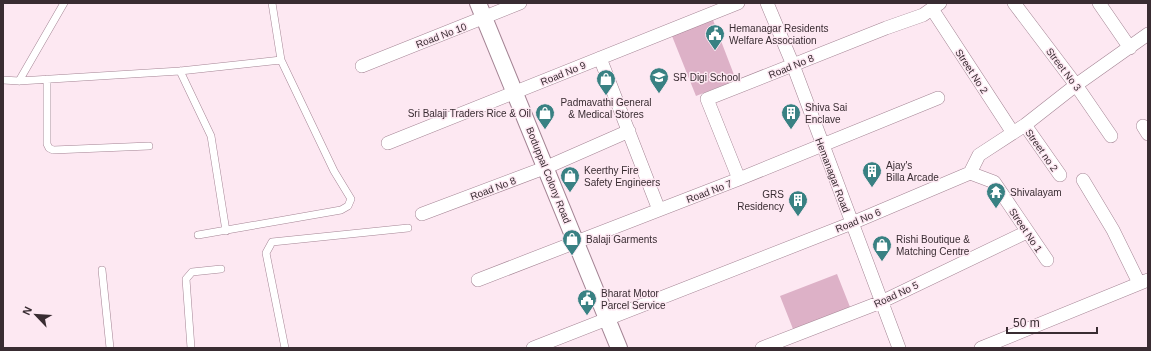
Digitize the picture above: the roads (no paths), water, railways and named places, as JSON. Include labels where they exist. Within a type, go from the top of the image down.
[{"type":"street","name":"Boduppal Colony Road","points":[[478,3],[514,92],[547,167],[619,348]]},
{"type":"street","name":"Road No 10","points":[[362,66],[520,3]]},
{"type":"street","name":"Road No 9","points":[[388,143],[738,3]]},
{"type":"street","name":"Hemanagar Road","points":[[767,3],[793,65],[822,146],[899,348]]},
{"type":"street","name":"Street No 3","points":[[1014,3],[1076,85],[1111,136]]},
{"type":"street","points":[[1099,3],[1130,48]]},
{"type":"street","name":"Road No 8","points":[[739,179],[707,99],[886,28],[923,15],[936,6]]},
{"type":"street","name":"Street No 2","points":[[936,6],[1013,133]]},
{"type":"street","points":[[970,173],[979,155],[1025,125],[1076,85],[1148,34]]},
{"type":"street","points":[[600,58],[659,210]]},
{"type":"street","name":"Road No 7","points":[[478,280],[739,179],[938,98]]},
{"type":"street","name":"Street no 2","points":[[1025,125],[1060,175]]},
{"type":"street","name":"Road No 8","points":[[422,214],[547,167],[629,131]]},
{"type":"street","name":"Road No 6","points":[[533,348],[852,223],[970,173]]},
{"type":"street","name":"Street No 1","points":[[970,173],[994,182],[1047,260]]},
{"type":"street","points":[[982,348],[1143,282],[1083,180]]},
{"type":"street","name":"Road No 5","points":[[762,348],[881,302],[1027,232]]},
{"type":"lane","points":[[19,81],[64,3]]},
{"type":"lane","points":[[198,235],[341,210],[348,206],[351,199],[334,171],[280,60],[272,3]]},
{"type":"lane","points":[[3,80],[19,81],[180,71],[280,60]]},
{"type":"lane","points":[[180,71],[211,136],[226,231]]},
{"type":"lane","points":[[47,79],[47,144],[53,150],[149,146]]},
{"type":"lane","points":[[285,348],[266,253],[272,242],[408,228]]},
{"type":"lane","points":[[191,348],[186,280],[192,272],[220,269]]},
{"type":"lane","points":[[102,270],[110,348]]},
{"type":"place","name":"Hemanagar Residents Welfare Association","points":[[715,51]]},
{"type":"place","name":"SR Digi School","points":[[659,94]]},
{"type":"place","name":"Padmavathi General & Medical Stores","points":[[606,96]]},
{"type":"place","name":"Sri Balaji Traders Rice & Oil","points":[[545,130]]},
{"type":"place","name":"Shiva Sai Enclave","points":[[791,130]]},
{"type":"place","name":"Ajay's Billa Arcade","points":[[872,188]]},
{"type":"place","name":"Keerthy Fire Safety Engineers","points":[[570,193]]},
{"type":"place","name":"Shivalayam","points":[[996,209]]},
{"type":"place","name":"GRS Residency","points":[[798,217]]},
{"type":"place","name":"Balaji Garments","points":[[572,256]]},
{"type":"place","name":"Rishi Boutique & Matching Centre","points":[[882,262]]},
{"type":"place","name":"Bharat Motor Parcel Service","points":[[587,316]]}]
